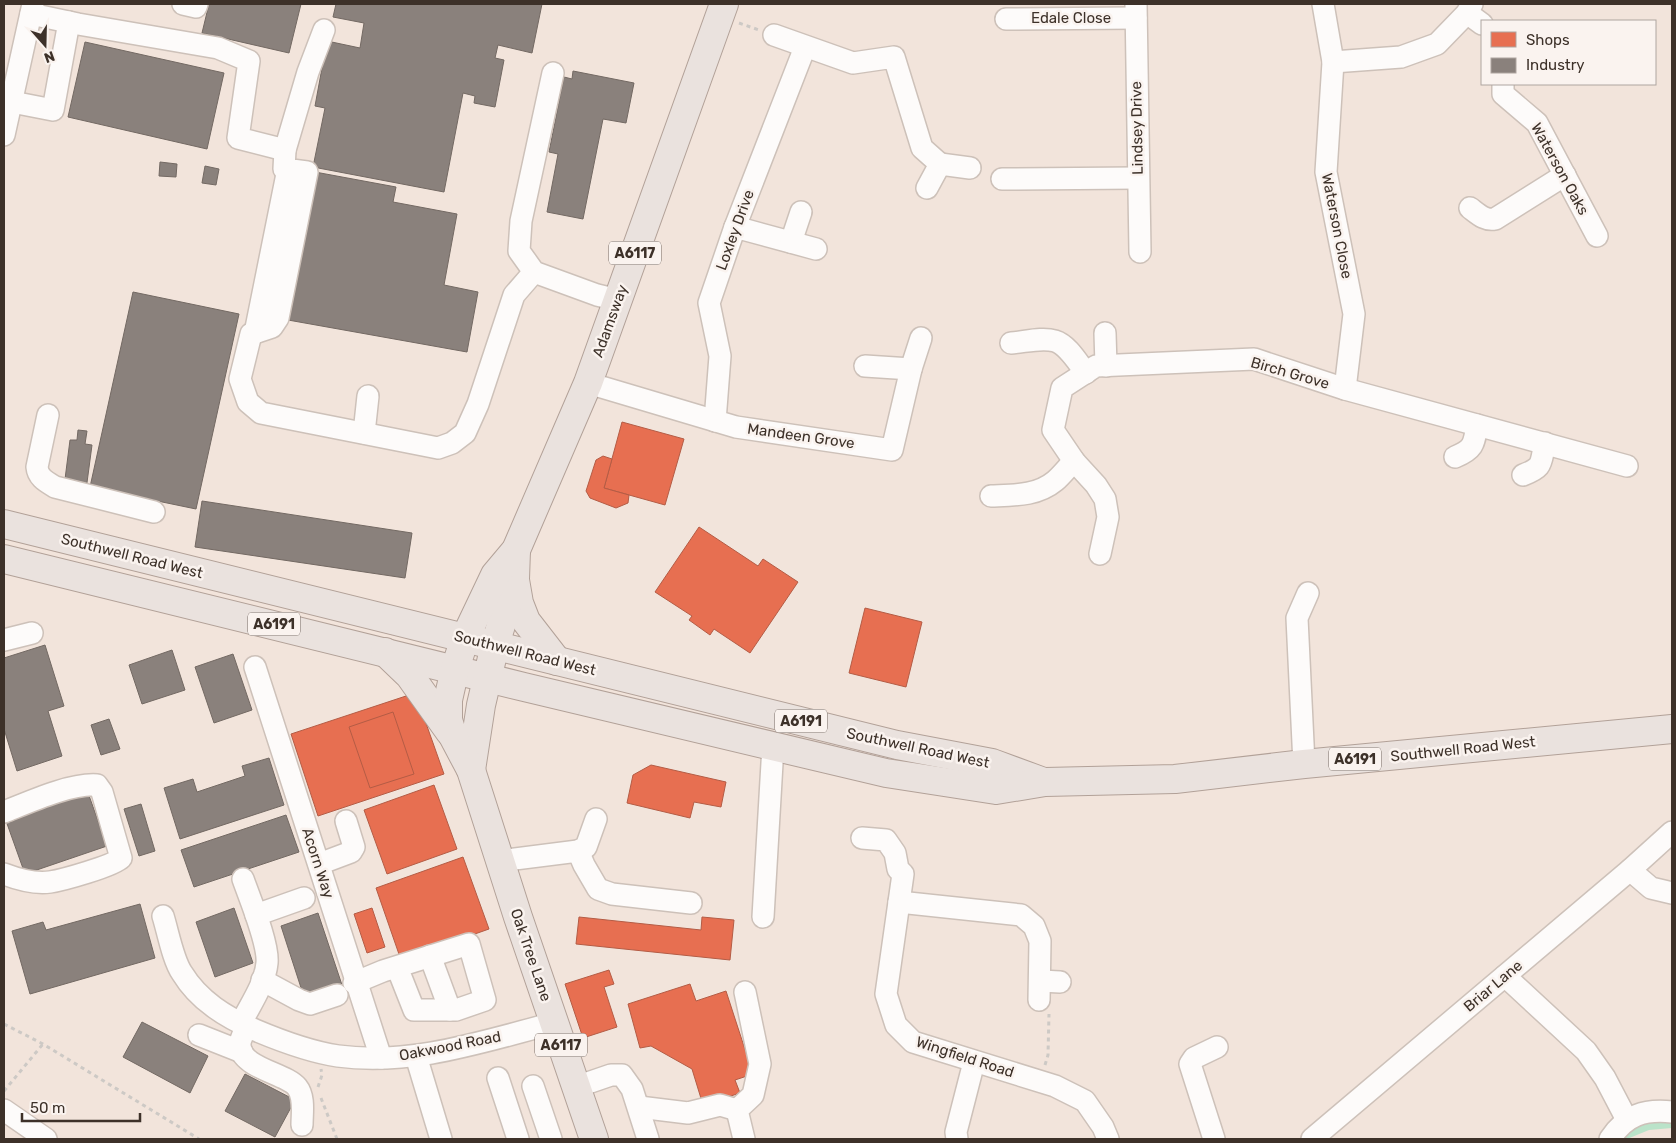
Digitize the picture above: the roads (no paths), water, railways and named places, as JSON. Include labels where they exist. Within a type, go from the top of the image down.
[{"type":"main road","name":"Adamsway","points":[[460,653],[495,575],[516,550],[588,383],[722,10]]},
{"type":"main road","name":"Southwell Road West","points":[[4,524],[291,596],[460,653]]},
{"type":"main road","name":"Adamsway","points":[[491,661],[515,580],[516,550]]},
{"type":"main road","name":"A6191","points":[[4,559],[385,652],[460,653]]},
{"type":"main road","points":[[515,580],[519,603],[526,621],[557,660]]},
{"type":"main road","points":[[460,653],[471,648],[479,655],[491,661]]},
{"type":"main road","points":[[385,652],[410,676],[453,736]]},
{"type":"main road","name":"Oak Tree Lane","points":[[460,653],[447,707],[448,720],[453,736],[471,770],[594,1139]]},
{"type":"main road","name":"Southwell Road West","points":[[491,661],[557,660],[897,745],[992,763],[1045,782]]},
{"type":"main road","name":"Southwell Road West","points":[[491,661],[637,713],[886,773],[996,790],[1045,782],[1175,779],[1304,764],[1672,729]]},
{"type":"main road","name":"Oak Tree Lane","points":[[471,770],[481,705],[491,661]]},
{"type":"street","points":[[183,4],[196,7],[197,4]]},
{"type":"street","name":"Waterson Close","points":[[1322,4],[1334,62],[1326,172],[1354,314],[1346,389]]},
{"type":"street","points":[[4,135],[32,9],[69,22],[218,48],[249,61],[238,138],[286,159],[307,172],[278,318],[272,327],[251,334],[240,379],[248,402],[262,413],[438,448],[452,443],[465,433],[478,404],[514,295],[534,272]]},
{"type":"street","name":"Edale Close","points":[[1006,19],[1136,11]]},
{"type":"street","name":"Lindsey Drive","points":[[1136,11],[1140,252]]},
{"type":"street","points":[[1334,62],[1400,57],[1437,44],[1474,14]]},
{"type":"street","points":[[12,102],[53,110],[69,22]]},
{"type":"street","points":[[286,159],[308,72],[324,30]]},
{"type":"street","points":[[774,35],[853,63],[894,57],[922,148],[940,164],[970,168]]},
{"type":"street","name":"Loxley Drive","points":[[715,422],[720,356],[709,303],[735,227],[805,47]]},
{"type":"street","points":[[553,73],[521,221],[519,251],[534,272],[597,295],[618,300]]},
{"type":"street","name":"Waterson Oaks","points":[[1503,85],[1503,94],[1537,123],[1597,236]]},
{"type":"street","points":[[927,188],[940,164]]},
{"type":"street","points":[[1470,208],[1484,218],[1495,219],[1565,175]]},
{"type":"street","points":[[1002,179],[1138,178]]},
{"type":"street","points":[[791,242],[801,212]]},
{"type":"street","points":[[735,227],[816,249]]},
{"type":"street","points":[[1104,333],[1106,366]]},
{"type":"street","points":[[866,366],[911,369],[921,338]]},
{"type":"street","points":[[1011,344],[1042,340],[1056,341],[1067,350],[1086,373]]},
{"type":"street","name":"Birch Grove","points":[[1100,554],[1108,517],[1105,499],[1074,461],[1053,430],[1062,388],[1096,366],[1254,359],[1346,389],[1627,466]]},
{"type":"street","name":"Mandeen Grove","points":[[588,383],[736,427],[892,450],[911,369]]},
{"type":"street","points":[[364,433],[368,396]]},
{"type":"street","points":[[48,415],[37,467],[38,472],[46,482],[55,487],[154,512]]},
{"type":"street","points":[[1455,457],[1467,452],[1474,444],[1477,425]]},
{"type":"street","points":[[1523,475],[1537,469],[1545,443]]},
{"type":"street","points":[[992,496],[1028,494],[1043,489],[1055,481],[1074,461]]},
{"type":"street","points":[[1304,764],[1298,618],[1308,593]]},
{"type":"street","points":[[4,640],[32,632]]},
{"type":"street","name":"Acorn Way","points":[[255,667],[318,864],[349,987],[381,1058]]},
{"type":"street","points":[[763,917],[774,746]]},
{"type":"street","points":[[4,812],[42,797],[87,785],[97,785],[102,792],[121,858],[110,865],[50,882],[22,880],[4,874]]},
{"type":"street","points":[[500,861],[578,851],[586,847],[596,818]]},
{"type":"street","points":[[318,864],[351,852],[354,847],[346,820]]},
{"type":"street","name":"Wingfield Road","points":[[862,838],[886,840],[895,853],[898,869],[903,874],[886,994],[896,1025],[912,1042],[1054,1086],[1084,1101],[1103,1127],[1108,1139]]},
{"type":"street","name":"Briar Lane","points":[[1312,1139],[1668,840]]},
{"type":"street","points":[[578,851],[598,889],[612,894],[691,903]]},
{"type":"street","points":[[1630,870],[1651,888],[1672,893]]},
{"type":"street","points":[[243,878],[266,946],[267,964],[244,1025],[240,1043],[242,1052],[250,1062],[298,1088],[303,1099],[302,1125]]},
{"type":"street","points":[[256,915],[304,898]]},
{"type":"street","points":[[900,902],[1021,916],[1034,926],[1040,941],[1047,988]]},
{"type":"street","name":"Oakwood Road","points":[[163,916],[180,971],[207,1003],[244,1025],[267,1035],[320,1052],[339,1056],[381,1058],[416,1056],[458,1048],[554,1023]]},
{"type":"street","points":[[262,980],[310,1004],[397,967],[469,944],[486,1000],[456,1010],[414,1010],[397,967]]},
{"type":"street","points":[[430,956],[450,1010]]},
{"type":"street","points":[[1506,976],[1586,1051],[1605,1078],[1627,1120]]},
{"type":"street","points":[[737,1110],[753,1095],[760,1064],[745,992]]},
{"type":"street","points":[[198,1035],[242,1052]]},
{"type":"street","points":[[1214,1139],[1190,1064],[1194,1058],[1217,1047]]},
{"type":"street","points":[[416,1056],[441,1139]]},
{"type":"street","points":[[957,1139],[956,1132],[974,1062]]},
{"type":"street","points":[[576,1088],[611,1075],[622,1074],[632,1089],[648,1139]]},
{"type":"street","points":[[498,1078],[518,1139]]},
{"type":"street","points":[[533,1086],[551,1139]]},
{"type":"street","points":[[638,1107],[688,1113],[720,1105],[737,1110]]},
{"type":"street","points":[[4,1110],[46,1139]]},
{"type":"street","points":[[737,1110],[740,1138]]},
{"type":"street","points":[[1610,1139],[1627,1120],[1640,1113],[1672,1112]]}]
